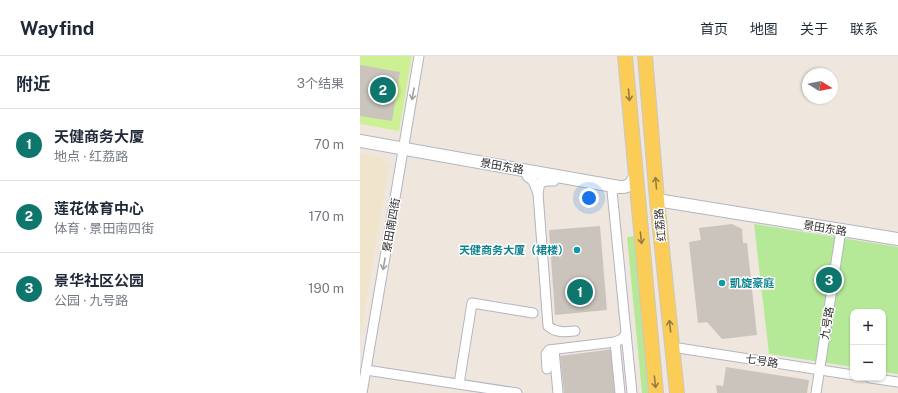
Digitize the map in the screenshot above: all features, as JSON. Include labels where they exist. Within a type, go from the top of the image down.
[{"type":"main road","name":"红荔路","points":[[625,56],[656,393]]},
{"type":"main road","name":"红荔路","points":[[646,56],[657,200],[676,393]]},
{"type":"street","name":"景田南四街","points":[[362,393],[419,56]]},
{"type":"street","name":"景田东路","points":[[360,141],[527,176],[612,191],[631,196],[638,204]]},
{"type":"street","name":"景田东路","points":[[360,146],[403,151],[621,188],[630,185],[636,173]]},
{"type":"street","points":[[527,176],[533,181],[538,193]]},
{"type":"street","points":[[554,181],[540,183],[538,193],[548,326],[553,331],[575,331]]},
{"type":"street","points":[[612,191],[632,393]]},
{"type":"street","name":"景田东路","points":[[657,200],[898,239]]},
{"type":"street","name":"九号路","points":[[816,393],[842,230]]},
{"type":"street","points":[[459,384],[472,303],[533,313]]},
{"type":"street","points":[[547,369],[546,354],[549,350],[583,348],[615,342],[622,339],[626,334]]},
{"type":"street","points":[[615,342],[620,393]]},
{"type":"street","name":"七号路","points":[[672,347],[850,375]]},
{"type":"street","points":[[554,350],[558,393]]},
{"type":"street","points":[[366,370],[517,393]]},
{"type":"street","points":[[886,380],[898,382]]},
{"type":"shaded area","points":[[360,153],[381,157],[389,166],[360,339]]},
{"type":"green space","points":[[360,56],[412,56],[399,131],[360,124]]},
{"type":"green space","points":[[754,224],[898,247],[898,374],[886,372],[886,309],[850,309],[850,367],[769,354]]},
{"type":"green space","points":[[638,236],[653,393],[642,393],[627,237]]},
{"type":"building","points":[[360,65],[400,72],[392,121],[360,116]]},
{"type":"building","name":"凱旋豪庭","points":[[732,224],[742,229],[743,243],[747,243],[757,335],[722,339],[707,322],[698,323],[689,242],[701,240],[699,228]]},
{"type":"building","points":[[600,226],[607,310],[555,315],[549,230]]},
{"type":"building","points":[[613,349],[618,393],[564,393],[560,356]]},
{"type":"building","points":[[726,367],[809,380],[807,393],[717,393],[716,385],[723,386]]},
{"type":"place","name":"莲花体育中心","points":[[383,90]]},
{"type":"place","name":"天健商务大厦（裙楼）","points":[[577,250]]},
{"type":"place","name":"景华社区公园","points":[[829,280]]},
{"type":"place","name":"凱旋豪庭","points":[[722,283]]},
{"type":"place","name":"天健商务大厦","points":[[580,292]]}]
